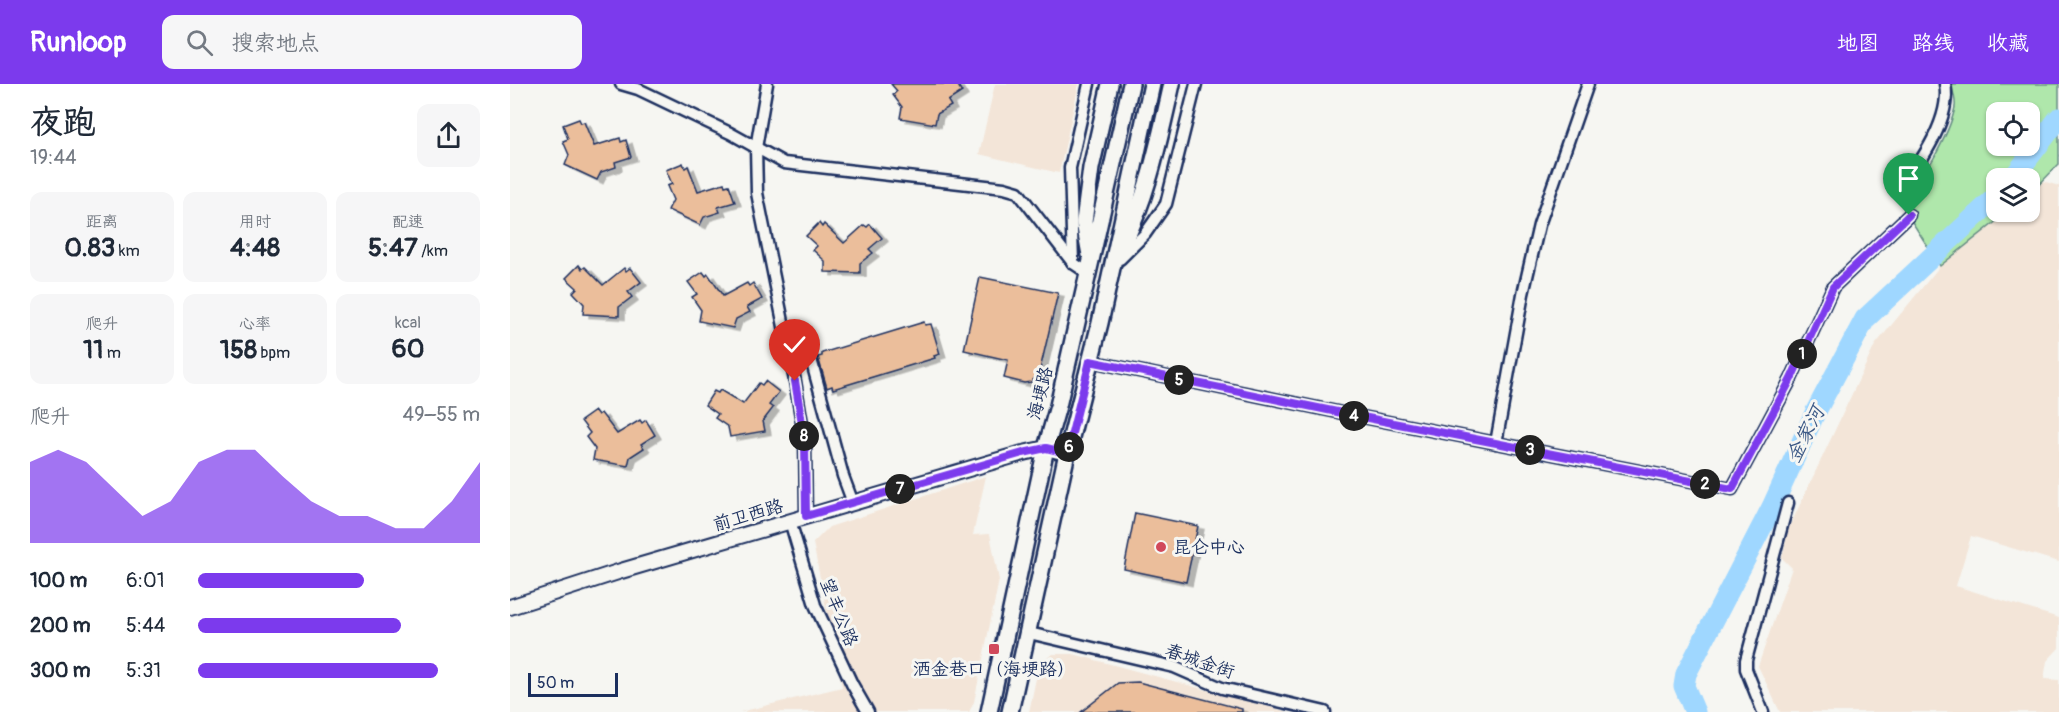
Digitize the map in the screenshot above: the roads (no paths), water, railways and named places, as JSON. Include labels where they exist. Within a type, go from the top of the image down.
[{"type":"main road","points":[[1090,268],[1084,222],[1091,168],[1110,84]]},
{"type":"main road","name":"海埂路","points":[[989,712],[1046,448],[1058,406],[1131,84]]},
{"type":"main road","points":[[1010,712],[1152,84]]},
{"type":"main road","points":[[1111,268],[1130,232],[1143,199],[1152,171],[1172,84]]},
{"type":"street","points":[[621,84],[638,89],[730,133],[784,163],[1004,188],[1018,192],[1073,263],[1090,268]]},
{"type":"street","points":[[766,84],[756,148],[757,193],[805,441],[806,516]]},
{"type":"street","points":[[1073,263],[1070,168],[1089,84]]},
{"type":"street","points":[[1111,268],[1144,234],[1166,204],[1196,84]]},
{"type":"street","points":[[1496,443],[1523,294],[1539,225],[1588,84]]},
{"type":"street","points":[[1900,189],[1923,159],[1941,118],[1947,95],[1945,84]]},
{"type":"street","points":[[1090,361],[1732,489],[1791,379],[1833,287],[1909,215]]},
{"type":"street","points":[[806,341],[843,476],[853,502]]},
{"type":"street","name":"前卫西路","points":[[510,607],[621,571],[1023,453],[1046,448],[1067,453]]},
{"type":"street","points":[[1763,712],[1746,669],[1746,660],[1788,503]]},
{"type":"street","name":"望丰公路","points":[[790,521],[815,605],[852,684],[868,712]]},
{"type":"street","name":"春城金街","points":[[1029,633],[1174,667],[1222,688],[1325,712]]},
{"type":"waterway","name":"金家河","points":[[2021,168],[2059,118]]},
{"type":"waterway","name":"金家河","points":[[1695,712],[1684,686],[1686,674],[1772,507],[1815,413],[1865,319],[1986,206]]},
{"type":"place","name":"昆仑中心","points":[[1161,547]]},
{"type":"place","name":"洒金巷口（海埂路）","points":[[994,649]]}]
